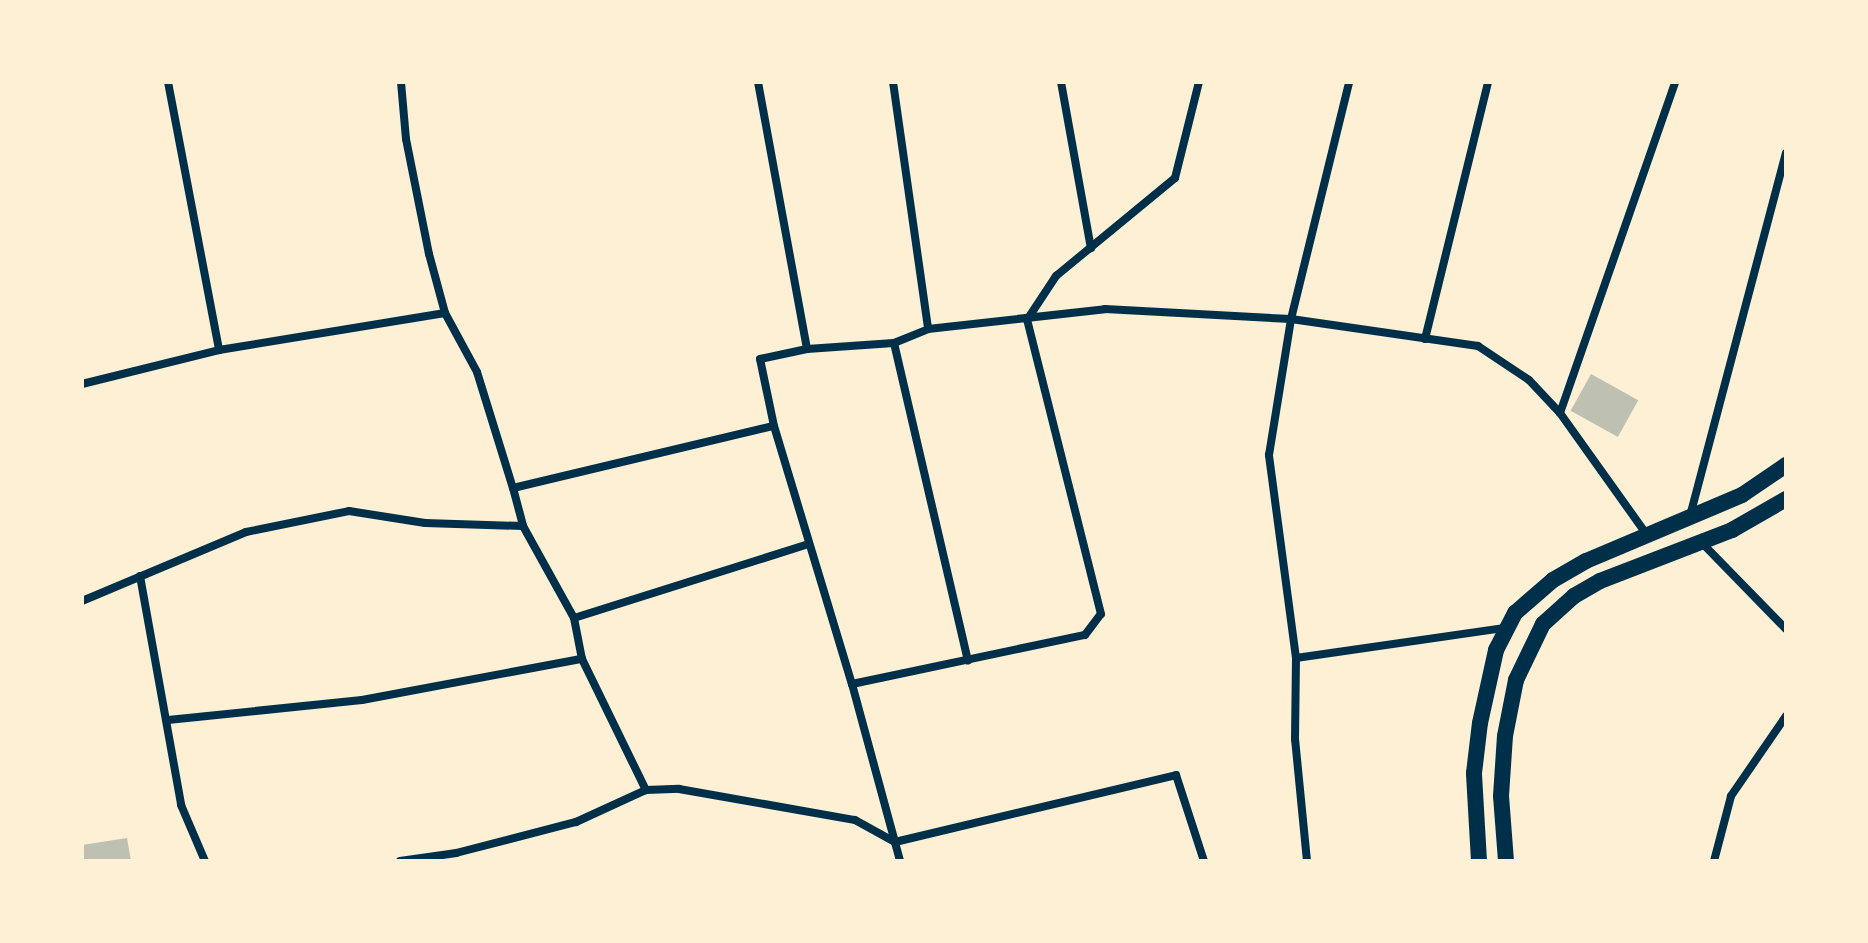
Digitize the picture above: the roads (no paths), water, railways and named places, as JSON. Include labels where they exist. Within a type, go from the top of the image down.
[{"type":"main road","points":[[1479,861],[1475,760],[1489,675],[1506,628],[1553,580],[1742,495],[1786,465]]},
{"type":"main road","points":[[1506,861],[1501,796],[1505,736],[1516,680],[1543,624],[1574,596],[1702,542],[1786,499]]},
{"type":"main road","points":[[1648,536],[1662,557]]},
{"type":"main road","points":[[1506,628],[1543,624]]},
{"type":"street","points":[[168,82],[219,350]]},
{"type":"street","points":[[401,82],[406,139],[445,313],[477,372],[523,526],[574,618],[582,659],[646,790]]},
{"type":"street","points":[[758,82],[807,349]]},
{"type":"street","points":[[893,82],[928,329]]},
{"type":"street","points":[[1061,82],[1091,248]]},
{"type":"street","points":[[852,684],[1085,635],[1101,614],[1027,320],[1056,276],[1175,178],[1199,82]]},
{"type":"street","points":[[1307,861],[1295,739],[1296,658],[1269,455],[1291,319],[1349,82]]},
{"type":"street","points":[[1425,339],[1488,82]]},
{"type":"street","points":[[1560,413],[1675,82]]},
{"type":"street","points":[[1689,519],[1786,153]]},
{"type":"street","points":[[900,861],[852,684],[774,426],[760,359],[807,349],[894,343],[928,329],[1105,309],[1291,319],[1478,346],[1529,380],[1560,413],[1648,536]]},
{"type":"street","points":[[82,384],[219,350],[445,313]]},
{"type":"street","points":[[894,343],[968,660]]},
{"type":"street","points":[[513,488],[774,426]]},
{"type":"street","points":[[82,601],[246,532],[349,511],[425,523],[523,526]]},
{"type":"street","points":[[1702,542],[1786,629]]},
{"type":"street","points":[[574,618],[809,544]]},
{"type":"street","points":[[140,576],[181,805],[205,861]]},
{"type":"street","points":[[1296,658],[1506,628]]},
{"type":"street","points":[[168,720],[362,700],[582,659]]},
{"type":"street","points":[[1714,861],[1731,796],[1786,716]]},
{"type":"street","points":[[400,861],[456,853],[576,822],[646,790],[679,789],[855,820],[895,842],[1176,775],[1204,861]]}]
